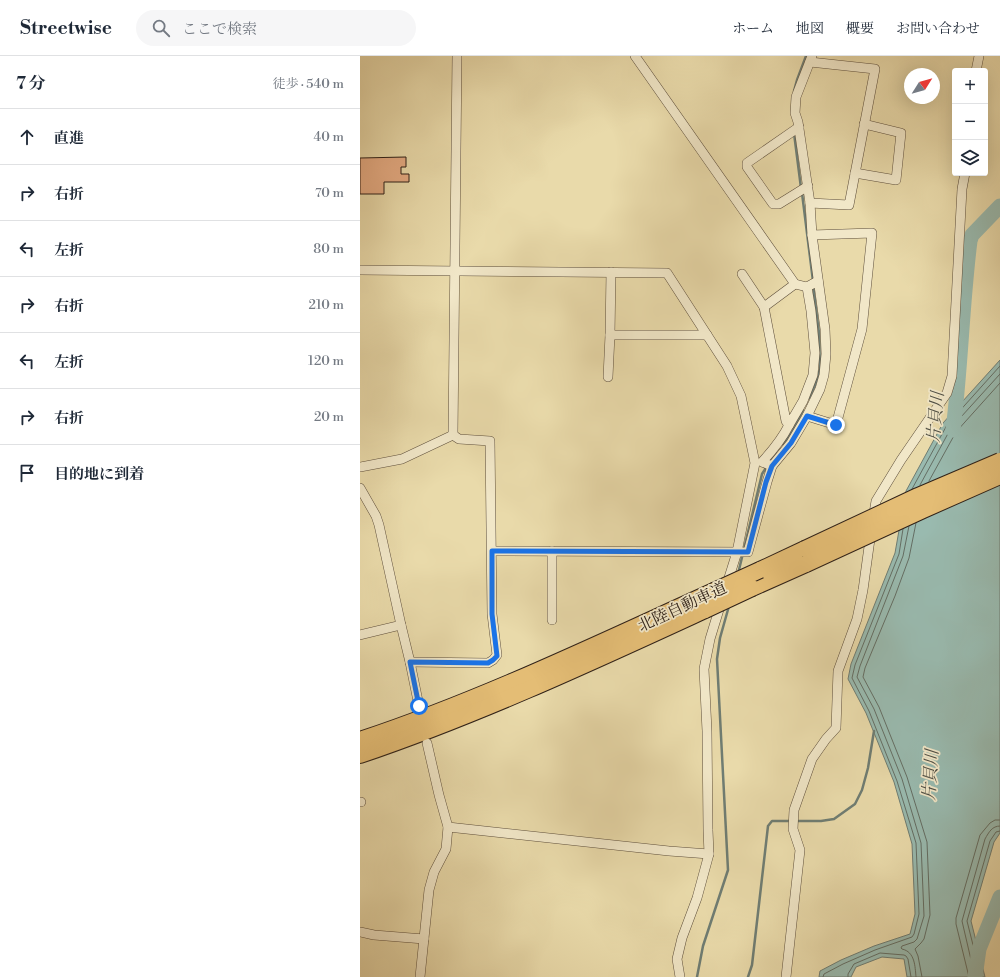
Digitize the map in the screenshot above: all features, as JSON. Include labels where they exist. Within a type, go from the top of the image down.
[{"type":"highway","name":"北陸自動車道","points":[[360,755],[446,724],[517,695],[705,610],[752,588],[806,556],[918,496],[1000,461]]},
{"type":"highway","name":"北陸自動車道","points":[[360,740],[435,713],[514,681],[760,570],[806,556],[923,510],[1000,476]]},
{"type":"street","points":[[454,435],[457,56]]},
{"type":"street","points":[[635,56],[795,284],[807,287],[818,281]]},
{"type":"street","points":[[977,68],[979,56]]},
{"type":"street","points":[[492,551],[748,552],[766,482],[772,466],[791,443],[807,416],[820,389],[824,374],[826,354],[825,329],[812,235],[808,186],[799,127],[795,113],[796,97],[811,59],[875,69],[850,205],[810,204]]},
{"type":"street","points":[[855,174],[896,180],[901,133],[864,124]]},
{"type":"street","points":[[799,127],[747,163],[747,167],[773,204],[779,204],[808,186]]},
{"type":"street","points":[[786,977],[800,850],[793,829],[794,810],[812,759],[836,728],[838,671],[857,619],[862,597],[876,501],[901,460],[947,393],[952,376],[962,189],[964,176]]},
{"type":"street","points":[[807,416],[836,425],[862,329],[872,233],[812,235]]},
{"type":"street","points":[[360,270],[667,273],[727,366],[741,396],[759,462],[737,552],[710,639],[704,669],[707,731],[709,854],[697,898],[682,938],[677,959],[680,977]]},
{"type":"street","points":[[608,377],[612,272]]},
{"type":"street","points":[[742,274],[764,307],[786,421],[789,425]]},
{"type":"street","points":[[764,307],[795,284]]},
{"type":"street","points":[[759,462],[776,446],[782,437],[803,401],[813,375],[815,353],[807,287]]},
{"type":"street","points":[[610,335],[707,335]]},
{"type":"street","points":[[360,467],[402,459],[454,435]]},
{"type":"street","points":[[410,662],[488,663],[497,656],[492,614],[490,441],[459,439],[454,435]]},
{"type":"street","points":[[759,462],[772,466]]},
{"type":"street","points":[[360,488],[376,516],[379,525],[419,706]]},
{"type":"street","points":[[552,551],[552,620]]},
{"type":"street","points":[[360,635],[400,625]]},
{"type":"street","points":[[420,977],[429,890],[434,872],[446,849],[448,827],[427,744]]},
{"type":"street","points":[[448,827],[709,854]]},
{"type":"street","points":[[360,932],[374,935],[424,939]]},
{"type":"water","points":[[1000,360],[1000,833],[994,842],[971,921],[985,977],[907,977],[904,959],[882,957],[856,967],[851,977],[819,977],[820,971],[841,960],[874,946],[910,934],[915,914],[912,844],[894,782],[866,713],[848,679],[851,664],[895,553],[906,491],[943,423]]},
{"type":"building","points":[[406,157],[406,167],[401,167],[401,174],[409,174],[409,182],[384,182],[384,194],[360,194],[360,158]]},
{"type":"waterway","points":[[794,91],[806,56]]},
{"type":"waterway","points":[[794,133],[801,188]]},
{"type":"waterway","points":[[802,193],[813,281]]},
{"type":"waterway","name":"片貝川","points":[[953,430],[970,241],[972,235],[1000,206]]},
{"type":"waterway","points":[[809,398],[820,369],[819,333],[813,286]]},
{"type":"waterway","points":[[783,444],[792,432],[803,410]]},
{"type":"waterway","points":[[738,574],[762,474],[776,452]]},
{"type":"waterway","points":[[697,977],[703,946],[728,870],[717,659],[720,638],[729,606]]},
{"type":"waterway","points":[[796,821],[821,821],[834,819],[855,804],[862,790],[868,768],[874,731]]},
{"type":"waterway","points":[[748,977],[752,965],[768,826],[772,821],[791,821]]},
{"type":"waterway","name":"片貝川","points":[[975,977],[979,949],[1000,897]]},
{"type":"route","points":[[419,706],[410,662],[488,663],[497,656],[492,614],[492,551],[748,552],[766,482],[772,466],[791,443],[807,416],[836,425]]}]
